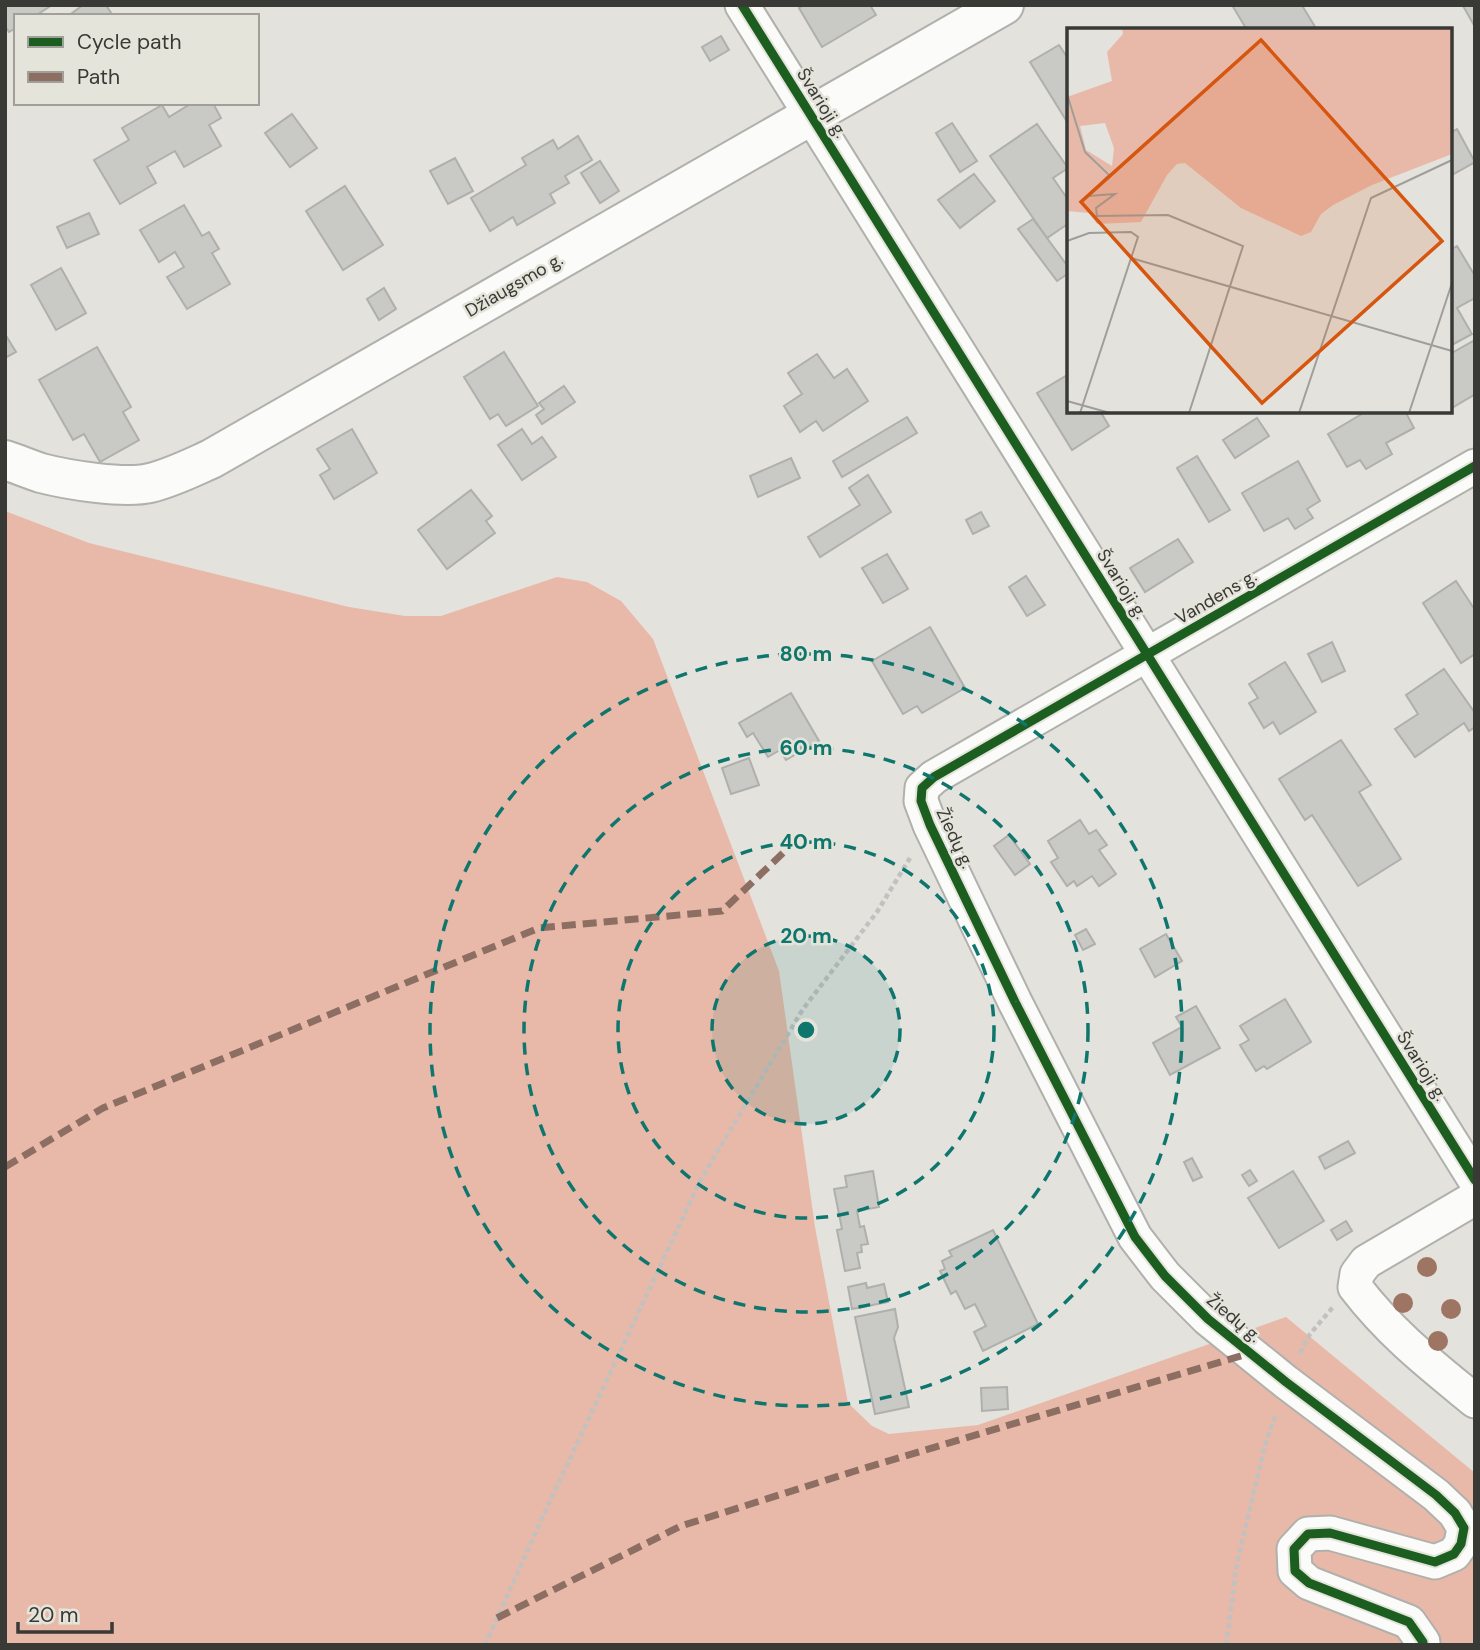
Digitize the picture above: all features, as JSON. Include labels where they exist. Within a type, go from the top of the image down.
[{"type":"street","name":"Švarioji g.","points":[[742,5],[1475,1180]]},
{"type":"street","name":"Džiaugsmo g.","points":[[5,460],[42,473],[121,485],[148,484],[211,459],[1004,5]]},
{"type":"street","name":"Vandens g.","points":[[973,755],[1475,466]]},
{"type":"street","name":"Žiedų g.","points":[[973,755],[934,777],[922,788],[921,801],[1015,1002],[1135,1237],[1165,1276],[1208,1319],[1286,1382],[1436,1495],[1455,1513],[1464,1528],[1461,1544],[1454,1554],[1435,1562],[1330,1532],[1308,1534],[1294,1549],[1295,1571],[1309,1583],[1409,1622],[1423,1645]]},
{"type":"street","points":[[1475,1198],[1366,1262],[1357,1274],[1355,1287],[1374,1312],[1407,1346],[1475,1401]]},
{"type":"path","points":[[485,1645],[701,1179],[803,1009],[877,912],[930,825]]},
{"type":"path","points":[[1297,1359],[1310,1334],[1335,1305]]},
{"type":"path","points":[[1226,1645],[1237,1563],[1266,1441]]},
{"type":"shaded area","points":[[5,511],[89,543],[349,607],[405,616],[441,616],[557,577],[587,582],[621,601],[653,639],[779,971],[815,1227],[848,1403],[872,1426],[889,1434],[978,1425],[1286,1317],[1475,1473],[1475,1645],[5,1645]]},
{"type":"building","points":[[5,5],[52,5],[38,14],[14,14],[14,29],[9,32],[5,26]]},
{"type":"building","points":[[83,5],[106,5],[112,14],[71,14]]},
{"type":"building","points":[[804,5],[870,5],[876,15],[822,47],[799,8]]},
{"type":"building","points":[[1232,5],[1306,5],[1303,7],[1316,28],[1246,28]]},
{"type":"building","points":[[1475,5],[1475,27],[1463,6]]},
{"type":"building","points":[[721,36],[729,50],[710,61],[702,47]]},
{"type":"building","points":[[1059,45],[1067,57],[1067,122],[1030,62]]},
{"type":"building","points":[[162,105],[169,117],[189,105],[214,105],[221,118],[209,125],[221,146],[184,167],[175,151],[147,167],[156,183],[120,204],[94,160],[129,140],[122,128]]},
{"type":"building","points":[[292,114],[317,148],[290,167],[265,133]]},
{"type":"building","points":[[952,123],[977,161],[960,172],[936,133]]},
{"type":"building","points":[[1037,124],[1067,167],[1053,178],[1067,198],[1067,224],[1047,238],[990,156]]},
{"type":"building","points":[[1457,129],[1475,162],[1452,175],[1452,132]]},
{"type":"building","points":[[578,136],[592,160],[565,176],[569,183],[550,194],[555,203],[517,225],[513,217],[490,231],[471,198],[526,165],[522,158],[553,140],[558,149]]},
{"type":"building","points":[[455,158],[473,191],[448,204],[430,171]]},
{"type":"building","points":[[600,161],[619,191],[600,203],[581,173]]},
{"type":"building","points":[[974,174],[995,201],[960,228],[938,200]]},
{"type":"building","points":[[345,186],[383,245],[343,270],[306,211]]},
{"type":"building","points":[[184,205],[202,236],[209,232],[219,249],[212,253],[230,284],[187,309],[167,277],[184,267],[175,252],[159,262],[140,230]]},
{"type":"building","points":[[89,213],[99,234],[67,248],[57,227]]},
{"type":"building","points":[[1033,219],[1067,265],[1067,274],[1057,281],[1018,229]]},
{"type":"building","points":[[1457,246],[1475,276],[1475,298],[1457,308],[1472,334],[1452,345],[1452,249]]},
{"type":"building","points":[[61,268],[86,313],[56,330],[31,285]]},
{"type":"building","points":[[384,288],[396,309],[379,320],[367,299]]},
{"type":"building","points":[[5,334],[16,352],[5,358]]},
{"type":"building","points":[[1475,340],[1475,397],[1474,395],[1452,408],[1452,353]]},
{"type":"building","points":[[97,347],[131,407],[123,412],[139,440],[100,462],[84,434],[73,440],[39,380]]},
{"type":"building","points":[[504,352],[538,406],[506,426],[498,414],[490,419],[464,377]]},
{"type":"building","points":[[817,354],[834,378],[847,369],[868,401],[823,431],[816,421],[800,432],[784,406],[802,394],[788,373]]},
{"type":"building","points":[[1067,375],[1067,413],[1101,413],[1109,426],[1072,450],[1037,393]]},
{"type":"building","points":[[564,386],[575,402],[542,424],[536,415],[544,409],[539,403]]},
{"type":"building","points":[[1364,413],[1406,413],[1414,428],[1386,443],[1392,454],[1366,469],[1360,460],[1347,467],[1328,434]]},
{"type":"building","points":[[907,417],[917,433],[842,477],[833,461]]},
{"type":"building","points":[[1257,418],[1269,436],[1235,458],[1223,440]]},
{"type":"building","points":[[352,429],[377,473],[334,499],[320,475],[330,469],[317,449]]},
{"type":"building","points":[[522,429],[532,444],[542,437],[556,457],[522,480],[498,445]]},
{"type":"building","points":[[1197,456],[1230,510],[1209,522],[1177,468]]},
{"type":"building","points":[[791,458],[800,478],[758,497],[750,476]]},
{"type":"building","points":[[1298,461],[1320,501],[1307,509],[1313,518],[1295,529],[1288,518],[1264,531],[1242,493]]},
{"type":"building","points":[[868,475],[891,512],[820,557],[808,537],[860,505],[849,488]]},
{"type":"building","points":[[471,490],[492,516],[486,521],[495,533],[447,569],[418,530]]},
{"type":"building","points":[[981,512],[989,526],[973,534],[966,520]]},
{"type":"building","points":[[1178,539],[1193,562],[1145,592],[1130,568]]},
{"type":"building","points":[[887,554],[908,589],[883,603],[862,568]]},
{"type":"building","points":[[1026,576],[1045,605],[1027,616],[1009,587]]},
{"type":"building","points":[[1456,581],[1475,610],[1475,654],[1461,663],[1423,603]]},
{"type":"building","points":[[930,627],[965,688],[922,713],[917,706],[903,714],[872,661]]},
{"type":"building","points":[[1332,642],[1345,671],[1322,682],[1308,654]]},
{"type":"building","points":[[1285,662],[1316,712],[1280,734],[1273,722],[1264,728],[1249,703],[1258,698],[1249,684]]},
{"type":"building","points":[[1444,669],[1475,713],[1475,727],[1469,731],[1464,723],[1415,757],[1395,729],[1418,714],[1406,695]]},
{"type":"building","points":[[791,693],[819,741],[786,760],[780,750],[768,757],[753,733],[747,737],[739,723]]},
{"type":"building","points":[[1341,740],[1371,785],[1359,792],[1401,859],[1358,886],[1312,815],[1305,820],[1279,779]]},
{"type":"building","points":[[749,758],[759,785],[731,794],[722,768]]},
{"type":"building","points":[[1080,820],[1089,834],[1096,830],[1107,845],[1099,850],[1116,874],[1099,886],[1092,876],[1077,886],[1074,881],[1067,886],[1051,862],[1058,858],[1048,841]]},
{"type":"building","points":[[1009,835],[1030,864],[1015,875],[994,846]]},
{"type":"building","points":[[1086,929],[1095,944],[1083,950],[1075,935]]},
{"type":"building","points":[[1166,934],[1182,961],[1155,977],[1140,949]]},
{"type":"building","points":[[1285,999],[1311,1042],[1267,1069],[1264,1066],[1256,1071],[1240,1045],[1249,1040],[1240,1026]]},
{"type":"building","points":[[1196,1006],[1220,1048],[1170,1075],[1153,1043],[1182,1027],[1176,1017]]},
{"type":"building","points":[[1348,1141],[1355,1153],[1325,1169],[1319,1157]]},
{"type":"building","points":[[1192,1158],[1202,1177],[1193,1181],[1184,1162]]},
{"type":"building","points":[[1250,1170],[1257,1181],[1249,1186],[1242,1175]]},
{"type":"building","points":[[873,1171],[879,1207],[857,1211],[860,1227],[864,1226],[868,1244],[861,1245],[862,1252],[857,1253],[860,1268],[845,1271],[837,1230],[842,1229],[834,1189],[847,1187],[845,1176]]},
{"type":"building","points":[[1293,1171],[1324,1221],[1279,1248],[1248,1198]]},
{"type":"building","points":[[1346,1221],[1352,1231],[1337,1240],[1331,1230]]},
{"type":"building","points":[[993,1230],[1038,1324],[983,1351],[974,1332],[986,1326],[975,1304],[965,1309],[956,1291],[951,1294],[940,1271],[945,1269],[942,1261],[952,1256],[949,1251]]},
{"type":"building","points":[[866,1283],[867,1288],[884,1284],[888,1302],[852,1309],[848,1287]]},
{"type":"building","points":[[895,1309],[898,1327],[894,1338],[909,1407],[875,1414],[855,1317]]},
{"type":"building","points":[[1007,1387],[1008,1409],[982,1411],[981,1388]]},
{"type":"marked path","points":[[5,1167],[103,1108],[539,928],[722,911],[783,853]]},
{"type":"marked path","points":[[497,1618],[681,1526],[1251,1353]]},
{"type":"cycle path","points":[[742,5],[1475,1180]]},
{"type":"cycle path","points":[[1423,1645],[1409,1622],[1309,1583],[1295,1571],[1294,1549],[1308,1534],[1330,1533],[1435,1562],[1454,1554],[1461,1544],[1464,1528],[1455,1513],[1436,1495],[1286,1382],[1208,1319],[1165,1276],[1135,1237],[1015,1002],[921,801],[922,788],[934,777],[1475,466]]}]
